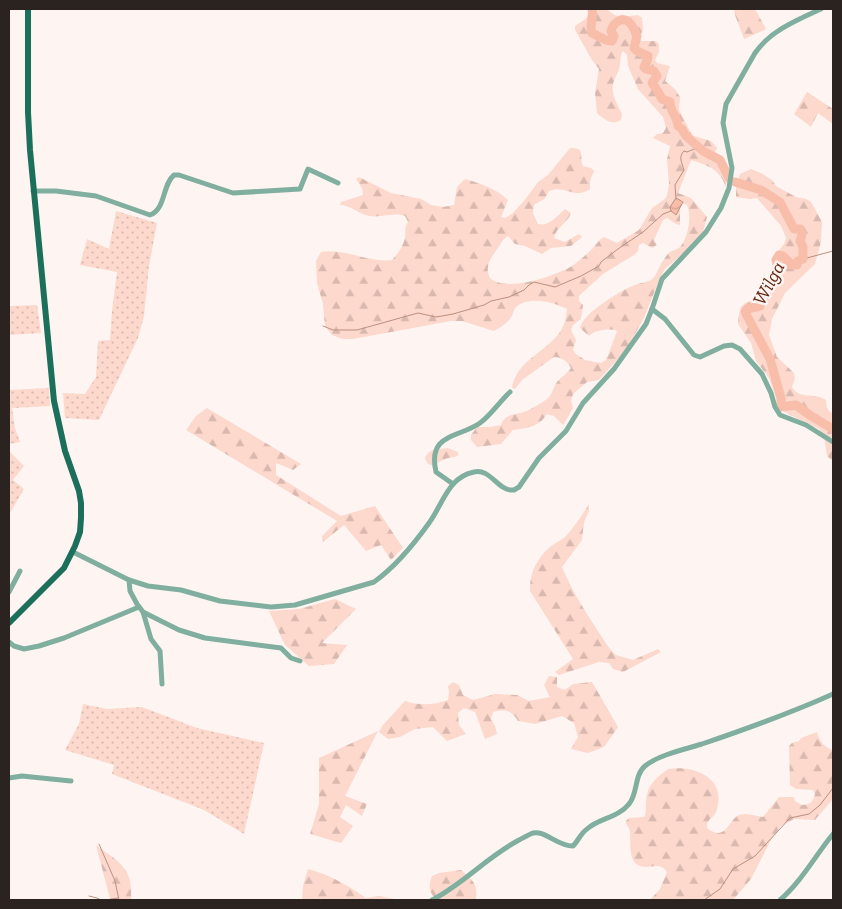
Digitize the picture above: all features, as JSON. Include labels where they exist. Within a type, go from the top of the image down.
[{"type":"main road","points":[[9,623],[58,576],[74,552],[80,532],[81,503],[63,443],[54,401],[33,191],[28,112],[28,9]]},
{"type":"street","points":[[74,552],[129,580],[148,586],[181,590],[220,601],[271,607],[295,605],[374,582],[384,575],[429,523],[453,484],[469,473],[480,471],[509,491],[519,487],[540,458],[566,431],[583,403],[614,369],[642,330],[652,309],[662,279],[706,232],[721,208],[732,177],[723,122],[726,104],[760,46],[780,30],[821,9]]},
{"type":"street","points":[[33,191],[56,191],[96,196],[150,215],[154,214],[159,208],[168,183],[174,175],[179,175],[227,192],[241,194],[300,189],[308,169],[338,183]]},
{"type":"street","points":[[652,309],[665,320],[694,355],[706,356],[724,346],[732,345],[740,349],[762,374],[771,393],[774,407],[780,415],[806,425],[833,442]]},
{"type":"street","points":[[453,484],[436,472],[434,464],[437,449],[446,438],[480,423],[510,392]]},
{"type":"street","points":[[9,592],[20,571]]},
{"type":"street","points":[[129,580],[130,591],[141,610],[151,638],[160,651],[162,684]]},
{"type":"street","points":[[9,642],[14,646],[24,649],[39,646],[64,638],[88,627],[141,610],[194,635],[260,647],[281,648],[290,658],[300,661]]},
{"type":"street","points":[[432,900],[449,892],[486,860],[509,845],[534,833],[544,834],[561,845],[573,846],[586,829],[593,824],[612,818],[630,804],[640,773],[645,766],[680,750],[809,705],[833,694]]},
{"type":"street","points":[[9,778],[22,776],[70,781]]},
{"type":"street","points":[[780,900],[792,888],[833,834]]},
{"type":"green space","points":[[587,9],[607,9],[617,16],[638,15],[642,18],[643,30],[639,38],[642,41],[656,41],[659,44],[659,52],[655,60],[657,63],[670,66],[665,81],[675,89],[680,97],[679,110],[691,133],[694,136],[711,141],[717,148],[715,152],[726,164],[726,187],[717,172],[691,160],[678,193],[691,198],[707,217],[703,232],[685,252],[665,269],[644,318],[626,350],[599,380],[587,382],[573,394],[571,401],[573,408],[563,425],[554,416],[547,414],[536,424],[513,430],[501,444],[477,447],[471,440],[471,435],[477,427],[501,425],[508,416],[527,411],[544,401],[551,395],[557,382],[571,368],[564,360],[554,357],[522,380],[515,389],[512,388],[514,379],[525,364],[560,332],[566,318],[567,309],[548,302],[533,301],[520,304],[515,308],[508,321],[494,331],[462,321],[451,321],[353,339],[342,339],[332,335],[325,326],[323,304],[317,283],[316,261],[321,252],[330,251],[374,259],[392,260],[402,247],[408,222],[405,216],[369,216],[347,206],[340,205],[341,202],[363,195],[362,188],[356,179],[359,177],[391,193],[421,199],[431,205],[443,207],[454,205],[457,187],[465,179],[488,187],[508,200],[501,217],[505,218],[512,214],[538,182],[548,175],[570,148],[578,149],[581,153],[583,166],[594,171],[590,181],[590,189],[579,193],[560,189],[549,191],[544,199],[534,205],[533,213],[538,224],[546,224],[565,209],[571,213],[554,238],[565,242],[579,234],[582,237],[571,246],[551,248],[542,254],[525,246],[515,244],[508,236],[502,241],[489,262],[488,274],[490,278],[507,284],[543,278],[572,266],[604,237],[617,243],[639,230],[652,208],[665,199],[667,195],[669,184],[667,159],[670,146],[653,138],[657,134],[663,133],[666,128],[663,117],[638,89],[628,66],[627,55],[623,51],[619,70],[613,84],[615,100],[622,114],[621,120],[611,122],[597,113],[595,93],[599,69],[575,30],[575,26],[585,19],[589,13]],"holes":[[[680,203],[686,204],[689,213],[689,226],[683,243],[678,249],[667,255],[653,278],[632,286],[611,298],[594,310],[583,322],[580,328],[589,336],[594,332],[602,330],[617,331],[606,360],[601,363],[585,360],[576,354],[573,350],[576,340],[571,330],[573,325],[581,319],[583,305],[579,301],[579,296],[603,274],[634,255],[638,251],[639,245],[643,243],[652,248],[657,245],[654,240],[663,220],[667,218],[680,225]]]},
{"type":"green space","points":[[734,9],[755,9],[766,29],[744,39]]},
{"type":"green space","points":[[807,92],[833,109],[833,124],[818,113],[811,127],[794,114]]},
{"type":"green space","points":[[751,169],[763,174],[772,180],[776,186],[796,197],[811,202],[822,222],[821,242],[815,264],[785,293],[772,319],[769,335],[777,357],[794,373],[795,378],[792,387],[795,391],[803,395],[817,396],[826,400],[827,408],[833,414],[833,461],[827,456],[824,437],[819,429],[786,413],[779,407],[769,378],[756,361],[751,343],[738,324],[741,307],[760,295],[762,283],[771,275],[773,258],[784,244],[786,238],[781,226],[757,198],[736,197],[736,186],[740,174]]},
{"type":"green space","points":[[116,211],[157,223],[149,266],[144,316],[138,338],[99,420],[65,418],[63,393],[85,394],[96,377],[98,341],[110,340],[117,272],[80,265],[87,239],[109,249]]},
{"type":"green space","points":[[37,305],[41,333],[9,335],[9,306]]},
{"type":"green space","points":[[49,388],[50,406],[12,408],[15,428],[20,442],[9,444],[9,390]]},
{"type":"green space","points":[[207,408],[301,464],[293,470],[276,463],[276,475],[341,516],[375,506],[403,548],[391,560],[381,545],[366,551],[344,525],[323,542],[322,536],[337,521],[186,430],[196,416]]},
{"type":"green space","points":[[448,448],[458,452],[458,456],[432,465],[428,464],[425,458],[429,452]]},
{"type":"green space","points":[[9,451],[24,466],[13,480],[24,489],[9,515]]},
{"type":"green space","points":[[589,504],[582,540],[562,567],[567,578],[590,619],[616,655],[633,660],[658,649],[661,652],[623,672],[613,669],[609,663],[599,662],[559,675],[555,672],[573,659],[530,591],[531,578],[541,556],[566,536]]},
{"type":"green space","points":[[335,599],[356,609],[322,643],[347,645],[334,664],[309,666],[285,645],[269,611],[299,609]]},
{"type":"green space","points":[[549,676],[557,677],[557,687],[565,690],[573,684],[592,682],[618,727],[604,747],[588,753],[571,749],[578,737],[574,723],[562,716],[535,724],[518,721],[513,715],[505,711],[493,712],[491,719],[497,734],[485,739],[475,712],[464,708],[458,713],[459,725],[466,734],[447,741],[433,727],[415,729],[400,737],[388,739],[379,732],[382,726],[405,701],[427,704],[448,700],[448,686],[453,682],[459,685],[463,695],[473,700],[495,694],[517,695],[529,701],[550,697],[544,685]]},
{"type":"green space","points":[[83,704],[107,709],[142,707],[197,728],[264,743],[244,834],[204,810],[112,774],[114,765],[65,750],[79,724]]},
{"type":"green space","points":[[378,731],[345,796],[367,804],[362,816],[346,805],[340,817],[353,826],[341,843],[310,834],[319,804],[319,758]]},
{"type":"green space","points":[[817,732],[823,744],[833,750],[833,799],[815,820],[794,819],[781,826],[772,838],[751,879],[733,900],[650,900],[660,889],[667,872],[661,867],[642,867],[635,862],[631,854],[630,830],[626,821],[629,818],[644,817],[648,791],[656,779],[668,769],[679,768],[699,772],[707,777],[718,791],[719,801],[716,812],[709,821],[707,828],[713,832],[723,832],[739,815],[748,814],[763,817],[779,797],[794,797],[795,801],[802,805],[811,802],[815,794],[813,790],[796,789],[790,785],[789,746],[801,738]]},
{"type":"green space","points":[[96,845],[118,862],[127,873],[130,880],[131,900],[80,900],[110,899]]},
{"type":"green space","points":[[308,869],[339,881],[366,898],[379,896],[400,900],[302,900],[303,886]]},
{"type":"green space","points":[[461,870],[474,883],[476,900],[437,900],[432,895],[430,889],[432,876],[439,873]]},
{"type":"water","points":[[676,198],[683,202],[676,215],[671,211],[670,207]]},
{"type":"waterway","name":"Wilga","points":[[592,9],[592,33],[606,40],[612,41],[614,36],[611,31],[618,21],[626,20],[630,23],[637,36],[634,48],[648,56],[644,67],[654,71],[657,76],[652,83],[662,99],[670,102],[678,126],[703,151],[720,160],[729,178]]},
{"type":"waterway","points":[[676,199],[675,185],[684,170],[681,160],[682,153],[684,151],[701,149]]},
{"type":"waterway","name":"Wilga","points":[[735,182],[761,190],[780,202],[794,229],[800,229],[803,259],[798,261],[797,265],[792,265],[783,256],[779,255],[776,260],[778,268],[760,306],[747,309],[745,312],[770,359],[781,398],[781,407],[796,405],[833,429]]},
{"type":"waterway","points":[[323,326],[333,330],[357,330],[418,313],[436,317],[453,314],[509,297],[524,290],[534,282],[555,287],[599,266],[601,262],[643,232],[663,214],[671,211]]},
{"type":"waterway","points":[[803,259],[833,251]]},
{"type":"waterway","points":[[704,900],[720,889],[733,869],[755,856],[790,818],[809,814],[820,805],[833,788]]},
{"type":"waterway","points":[[99,844],[115,881],[119,900]]},
{"type":"waterway","points":[[89,896],[101,900]]},
{"type":"waterway","points":[[106,900],[118,898]]}]
